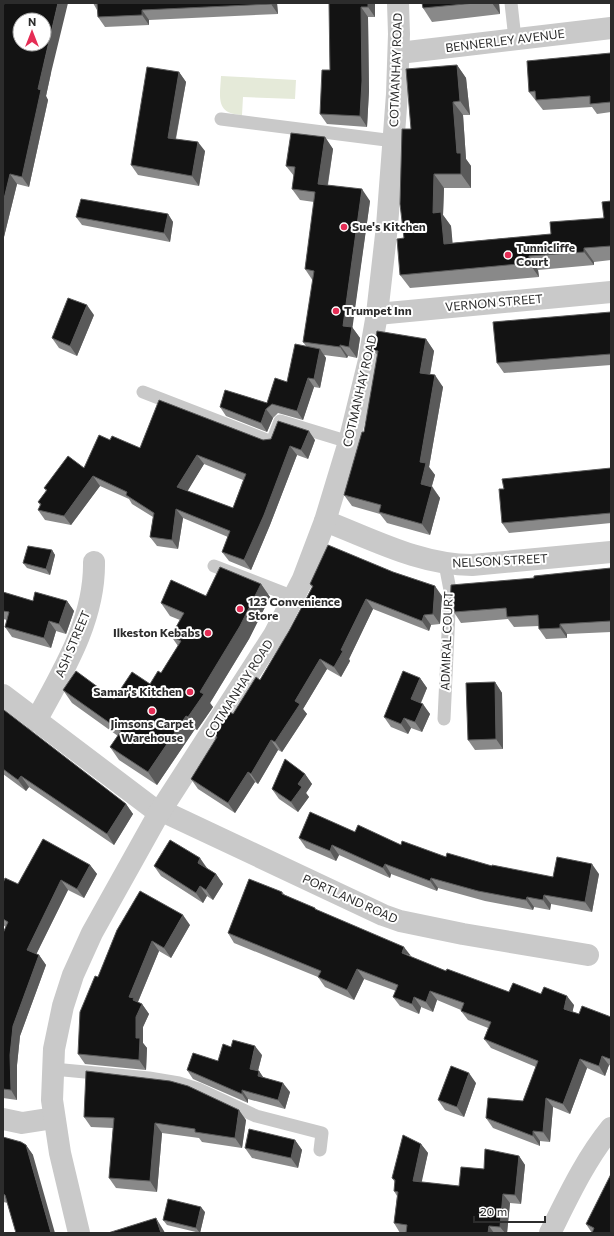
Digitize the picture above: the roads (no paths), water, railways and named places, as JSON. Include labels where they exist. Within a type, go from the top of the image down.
[{"type":"street","name":"COTMANHAY ROAD","points":[[79,1233],[60,1153],[54,1118],[53,1069],[58,1028],[63,1006],[79,960],[159,811],[254,667],[294,597],[305,573],[325,520],[349,442],[369,360],[377,314],[387,226],[394,141],[399,53],[398,3]]},
{"type":"street","name":"BENNERLEY AVENUE","points":[[399,53],[611,28]]},
{"type":"street","name":"VERNON STREET","points":[[377,314],[611,292]]},
{"type":"street","name":"NELSON STREET","points":[[325,520],[419,558],[445,564],[472,565],[611,552]]},
{"type":"street","name":"ASH STREET","points":[[36,720],[58,682],[81,632],[92,594],[94,562]]},
{"type":"street","points":[[3,695],[159,811]]},
{"type":"street","name":"PORTLAND ROAD","points":[[159,811],[383,915],[421,926],[552,957],[588,955]]},
{"type":"street","points":[[3,1119],[22,1123],[54,1118]]},
{"type":"street","points":[[550,1233],[568,1195],[593,1152],[611,1128]]},
{"type":"lane","points":[[511,3],[515,39]]},
{"type":"lane","points":[[220,119],[394,141]]},
{"type":"lane","points":[[143,392],[272,442],[280,421],[349,442]]},
{"type":"lane","name":"ADMIRAL COURT","points":[[444,719],[450,590],[445,564]]},
{"type":"lane","points":[[214,566],[294,597]]},
{"type":"lane","points":[[53,1069],[149,1078],[179,1083],[198,1089],[256,1116],[322,1133],[320,1150]]},
{"type":"place","name":"Sue's Kitchen","points":[[344,227]]},
{"type":"place","name":"Tunnicliffe Court","points":[[508,255]]},
{"type":"place","name":"Trumpet Inn","points":[[336,311]]},
{"type":"place","name":"123 Convenience Store","points":[[240,609]]},
{"type":"place","name":"Ilkeston Kebabs","points":[[208,633]]},
{"type":"place","name":"Samar's Kitchen","points":[[190,692]]},
{"type":"place","name":"Jimsons Carpet Warehouse","points":[[152,711]]}]
